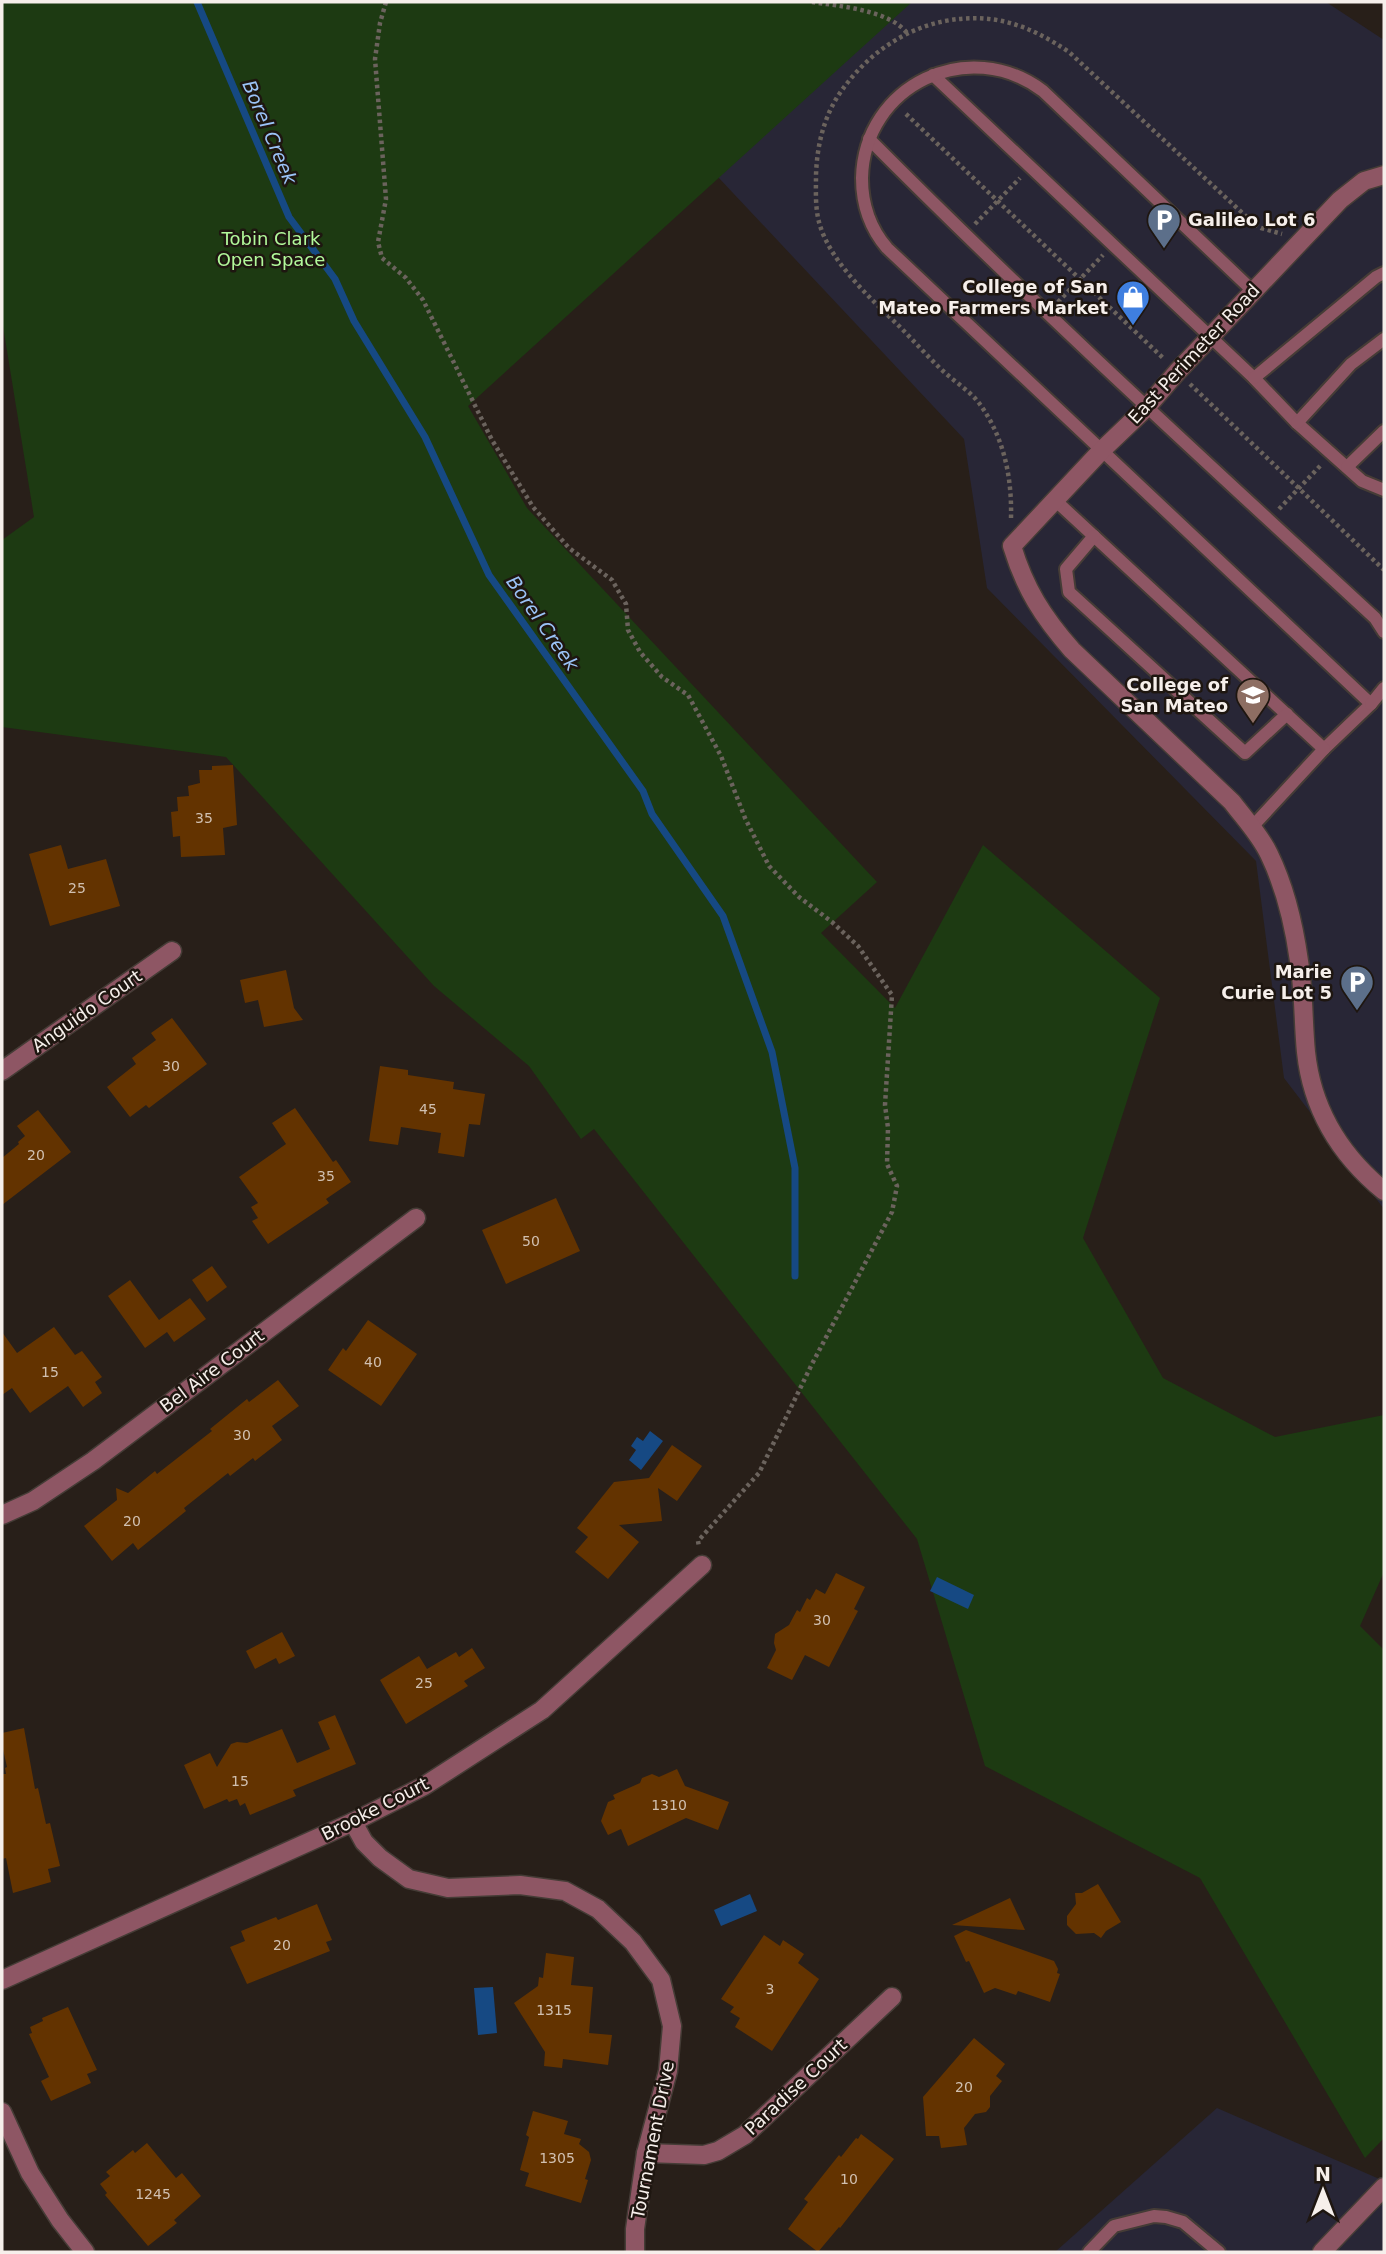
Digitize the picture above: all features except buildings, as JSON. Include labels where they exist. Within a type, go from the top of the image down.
[{"type":"street","name":"East Perimeter Road","points":[[1252,827],[1232,802],[1052,628],[1020,573],[1012,546],[1101,451],[1147,407],[1350,190],[1364,181],[1384,174]]},
{"type":"street","points":[[1252,827],[1269,853],[1292,923],[1303,991],[1306,1052],[1316,1100],[1326,1124],[1346,1154],[1384,1191]]},
{"type":"street","name":"Anguido Court","points":[[2,1071],[172,951]]},
{"type":"street","name":"Bel Aire Court","points":[[2,1515],[33,1501],[93,1461],[416,1217]]},
{"type":"street","name":"Brooke Court","points":[[2,1980],[353,1822],[424,1786],[542,1710],[702,1565]]},
{"type":"street","name":"Tournament Drive","points":[[353,1822],[364,1842],[409,1879],[448,1888],[520,1885],[565,1891],[598,1909],[633,1942],[661,1980],[672,2026],[668,2071],[646,2153],[635,2230],[635,2252]]},
{"type":"street","name":"Paradise Court","points":[[646,2153],[704,2155],[718,2151],[745,2135],[892,1997]]},
{"type":"street","points":[[2,2112],[30,2173],[60,2220],[85,2252]]},
{"type":"street","points":[[1322,2252],[1384,2187]]},
{"type":"lane","points":[[1253,291],[1036,86],[1013,74],[988,68],[967,68],[933,75],[912,85],[892,101],[869,139],[863,164],[863,195],[872,226],[883,243],[1371,704]]},
{"type":"lane","points":[[933,75],[1254,378],[1297,423],[1363,481],[1384,490]]},
{"type":"lane","points":[[869,139],[964,236],[1375,618],[1384,632]]},
{"type":"lane","points":[[1254,378],[1384,273]]},
{"type":"lane","points":[[1297,423],[1351,364],[1384,339]]},
{"type":"lane","points":[[1346,467],[1384,430]]},
{"type":"lane","points":[[1056,501],[1324,749]]},
{"type":"lane","points":[[1094,536],[1066,569],[1069,592],[1245,753],[1287,714]]},
{"type":"lane","points":[[1252,827],[1384,688]]},
{"type":"lane","points":[[1089,2252],[1114,2227],[1154,2216],[1183,2222],[1219,2252]]},
{"type":"path","points":[[386,2],[375,59],[386,199],[378,242],[382,258],[406,278],[423,300],[492,440],[533,507],[569,548],[612,580],[626,604],[628,630],[640,652],[662,677],[688,695],[721,756],[745,818],[769,866],[799,897],[858,946],[892,995],[885,1105],[888,1128],[887,1164],[897,1186],[892,1212],[812,1364],[759,1473],[698,1541],[702,1565]]},
{"type":"path","points":[[812,2],[870,12],[901,26],[907,33]]},
{"type":"path","points":[[892,101],[1384,570]]},
{"type":"path","points":[[964,236],[1030,167]]},
{"type":"path","points":[[1046,314],[1113,244]]},
{"type":"path","points":[[1269,520],[1332,454]]},
{"type":"shaded area","name":"College of San Mateo","points":[[905,2],[1326,2],[1384,40],[1384,1209],[1284,1078],[1256,861],[987,588],[964,439],[718,177]]},
{"type":"shaded area","points":[[1217,2108],[1384,2181],[1384,2252],[1055,2252]]},
{"type":"green space","name":"Tobin Clark Open Space","points":[[2,2],[912,2],[468,406],[527,508],[877,882],[821,933],[895,1008],[983,845],[1160,998],[1083,1238],[1163,1378],[1275,1437],[1384,1415],[1384,1572],[1360,1626],[1384,1650],[1384,2138],[1365,2158],[1200,1878],[985,1766],[917,1539],[594,1129],[581,1139],[529,1066],[434,986],[226,757],[2,727],[2,540],[34,517],[2,320]]},
{"type":"water","points":[[650,1431],[663,1441],[641,1470],[629,1460],[636,1450],[631,1446],[637,1437],[643,1441]]},
{"type":"water","points":[[937,1577],[974,1595],[968,1609],[930,1591]]},
{"type":"water","points":[[750,1894],[757,1911],[721,1926],[714,1910]]},
{"type":"water","points":[[493,1987],[497,2033],[478,2035],[474,1988]]},
{"type":"waterway","name":"Borel Creek","points":[[197,2],[289,217],[335,279],[354,321],[425,437],[489,575],[643,791],[652,814],[723,916],[772,1052],[795,1168],[795,1276]]},
{"type":"place","name":"Galileo Lot 6","points":[[1164,250]]},
{"type":"place","name":"College of San Mateo Farmers Market","points":[[1133,327]]},
{"type":"place","name":"College of San Mateo","points":[[1253,725]]},
{"type":"place","name":"Marie Curie Lot 5","points":[[1357,1012]]}]
